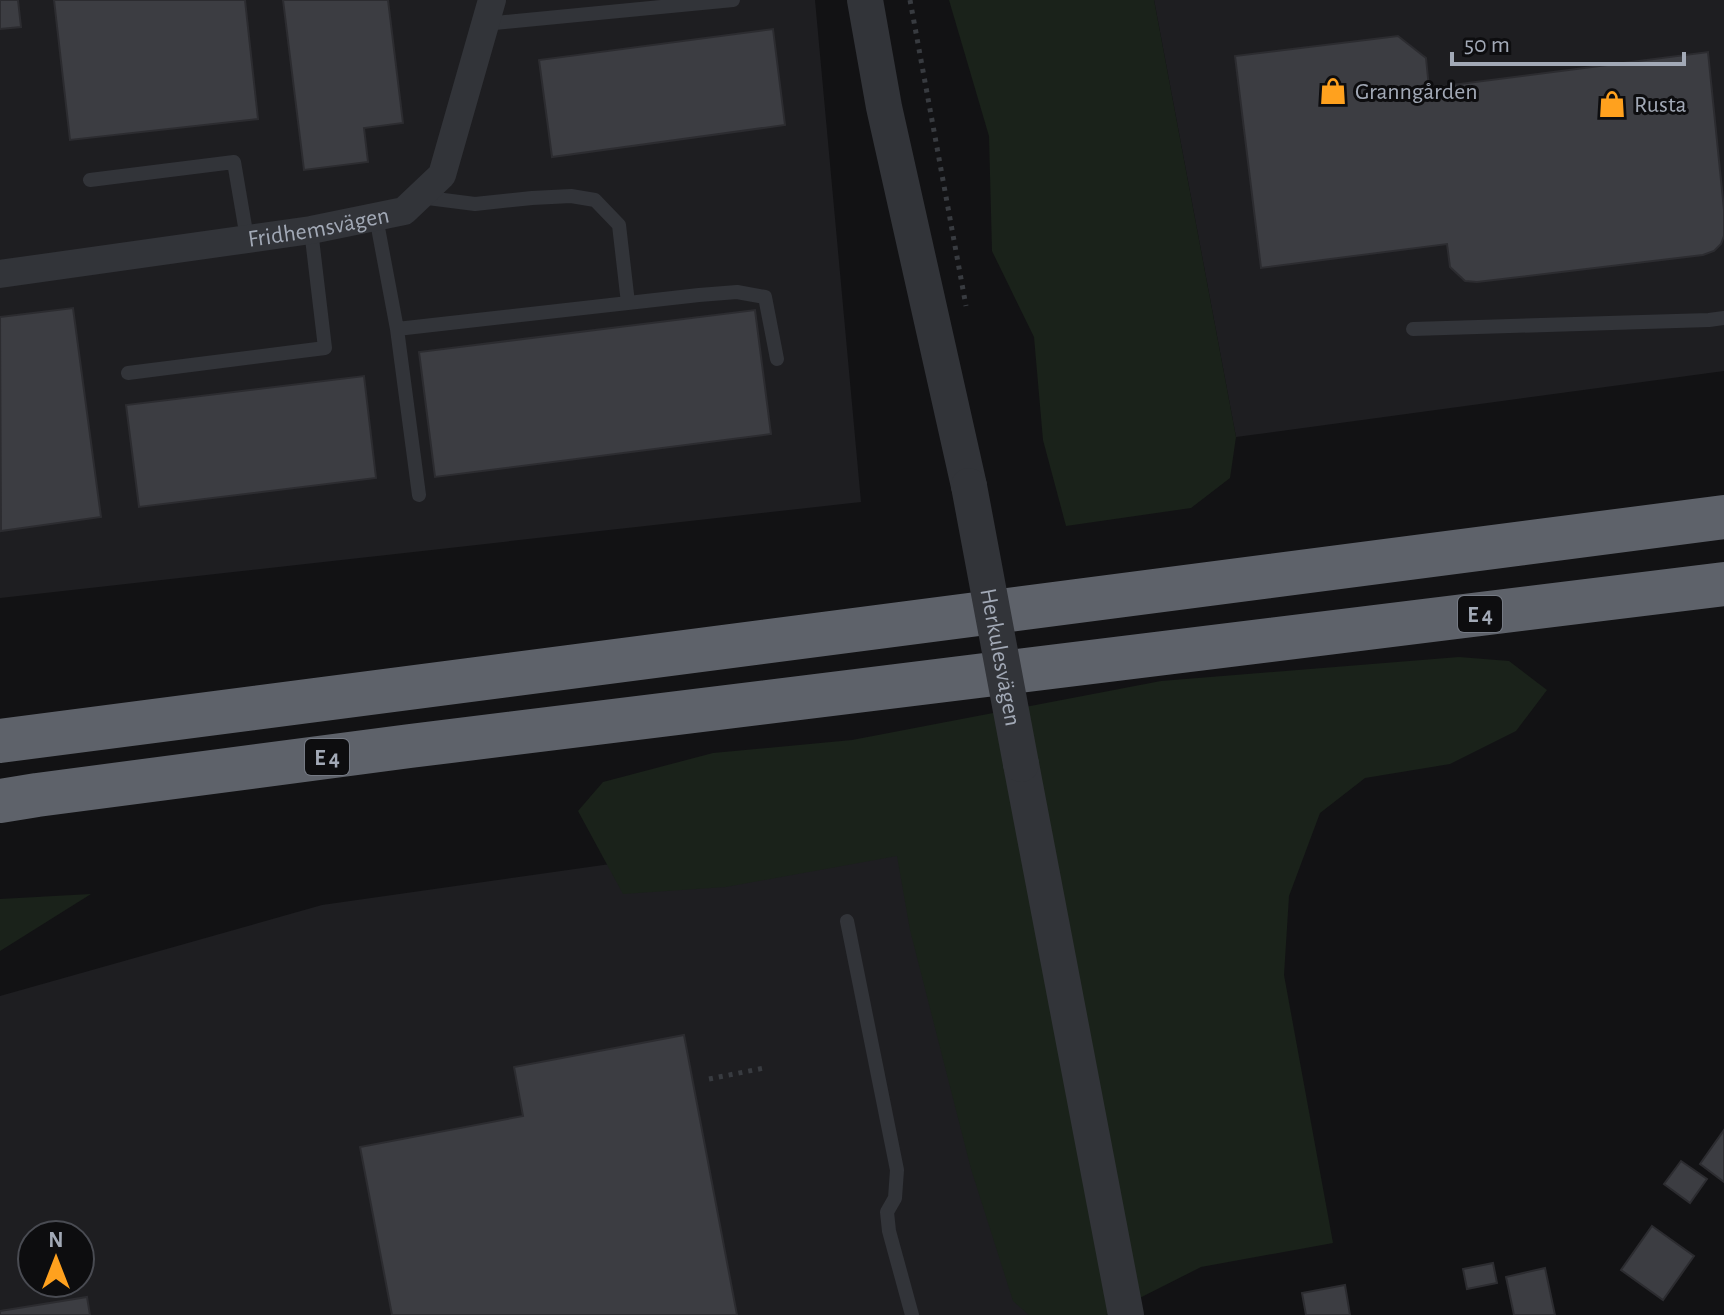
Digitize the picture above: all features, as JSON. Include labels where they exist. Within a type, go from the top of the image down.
[{"type":"highway","points":[[0,741],[1724,517]]},
{"type":"highway","name":"E 4","points":[[0,801],[425,744],[1724,584]]},
{"type":"street","name":"Herkulesvägen","points":[[865,0],[884,107],[969,486],[1126,1315]]},
{"type":"street","name":"Fridhemsvägen","points":[[0,274],[311,230],[404,211],[442,175],[489,12]]},
{"type":"lane","points":[[489,12],[733,0]]},
{"type":"lane","points":[[90,180],[234,162],[247,238]]},
{"type":"lane","points":[[419,197],[475,204],[571,196],[595,200],[619,225],[628,303]]},
{"type":"lane","points":[[376,217],[397,329],[419,495]]},
{"type":"lane","points":[[128,373],[325,348],[311,230]]},
{"type":"lane","points":[[397,329],[737,292],[765,297],[777,359]]},
{"type":"lane","points":[[1413,329],[1724,318]]},
{"type":"lane","points":[[847,921],[897,1170],[895,1198],[887,1212],[889,1231],[912,1315]]},
{"type":"path","points":[[910,0],[968,316]]},
{"type":"path","points":[[709,1079],[764,1068]]},
{"type":"shaded area","points":[[0,0],[815,0],[861,502],[0,598]]},
{"type":"shaded area","points":[[949,0],[1154,0],[1236,437],[1230,478],[1191,508],[1066,526],[1043,440],[1034,337],[992,251],[989,136]]},
{"type":"shaded area","points":[[1154,0],[1724,0],[1724,371],[1236,437]]},
{"type":"shaded area","points":[[1459,657],[1509,661],[1547,690],[1516,731],[1450,764],[1365,778],[1320,813],[1289,896],[1284,975],[1333,1243],[1201,1267],[1106,1315],[1029,1315],[1013,1301],[971,1169],[910,930],[897,856],[726,887],[623,894],[578,811],[603,782],[713,753],[852,740],[1161,681]]},
{"type":"shaded area","points":[[983,811],[1075,1315],[0,1315],[0,996],[322,905]]},
{"type":"shaded area","points":[[91,894],[0,951],[0,899]]},
{"type":"building","points":[[0,0],[18,0],[21,27],[0,29]]},
{"type":"building","points":[[54,0],[245,0],[258,119],[70,140]]},
{"type":"building","points":[[283,0],[388,0],[403,123],[364,128],[368,162],[304,170]]},
{"type":"building","points":[[773,29],[785,125],[552,157],[539,60]]},
{"type":"building","points":[[1398,36],[1426,58],[1429,88],[1708,52],[1724,210],[1721,244],[1703,255],[1477,282],[1465,281],[1450,267],[1447,244],[1261,268],[1235,56]]},
{"type":"building","points":[[73,308],[101,517],[1,531],[0,317]]},
{"type":"building","points":[[755,310],[771,434],[435,477],[419,352]]},
{"type":"building","points":[[364,376],[376,478],[139,507],[126,405]]},
{"type":"building","points":[[684,1035],[737,1315],[392,1315],[360,1147],[523,1116],[514,1067]]},
{"type":"building","points":[[1724,1130],[1724,1182],[1700,1164]]},
{"type":"building","points":[[1681,1161],[1707,1179],[1690,1203],[1664,1184]]},
{"type":"building","points":[[1652,1226],[1694,1256],[1663,1300],[1621,1270]]},
{"type":"building","points":[[1493,1263],[1497,1283],[1467,1289],[1463,1269]]},
{"type":"building","points":[[1545,1268],[1555,1315],[1514,1315],[1506,1277]]},
{"type":"building","points":[[1345,1285],[1350,1315],[1306,1315],[1302,1293]]},
{"type":"building","points":[[87,1299],[90,1315],[0,1315],[0,1311]]},
{"type":"place","name":"Granngården","points":[[1333,91]]},
{"type":"place","name":"Rusta","points":[[1612,104]]}]
